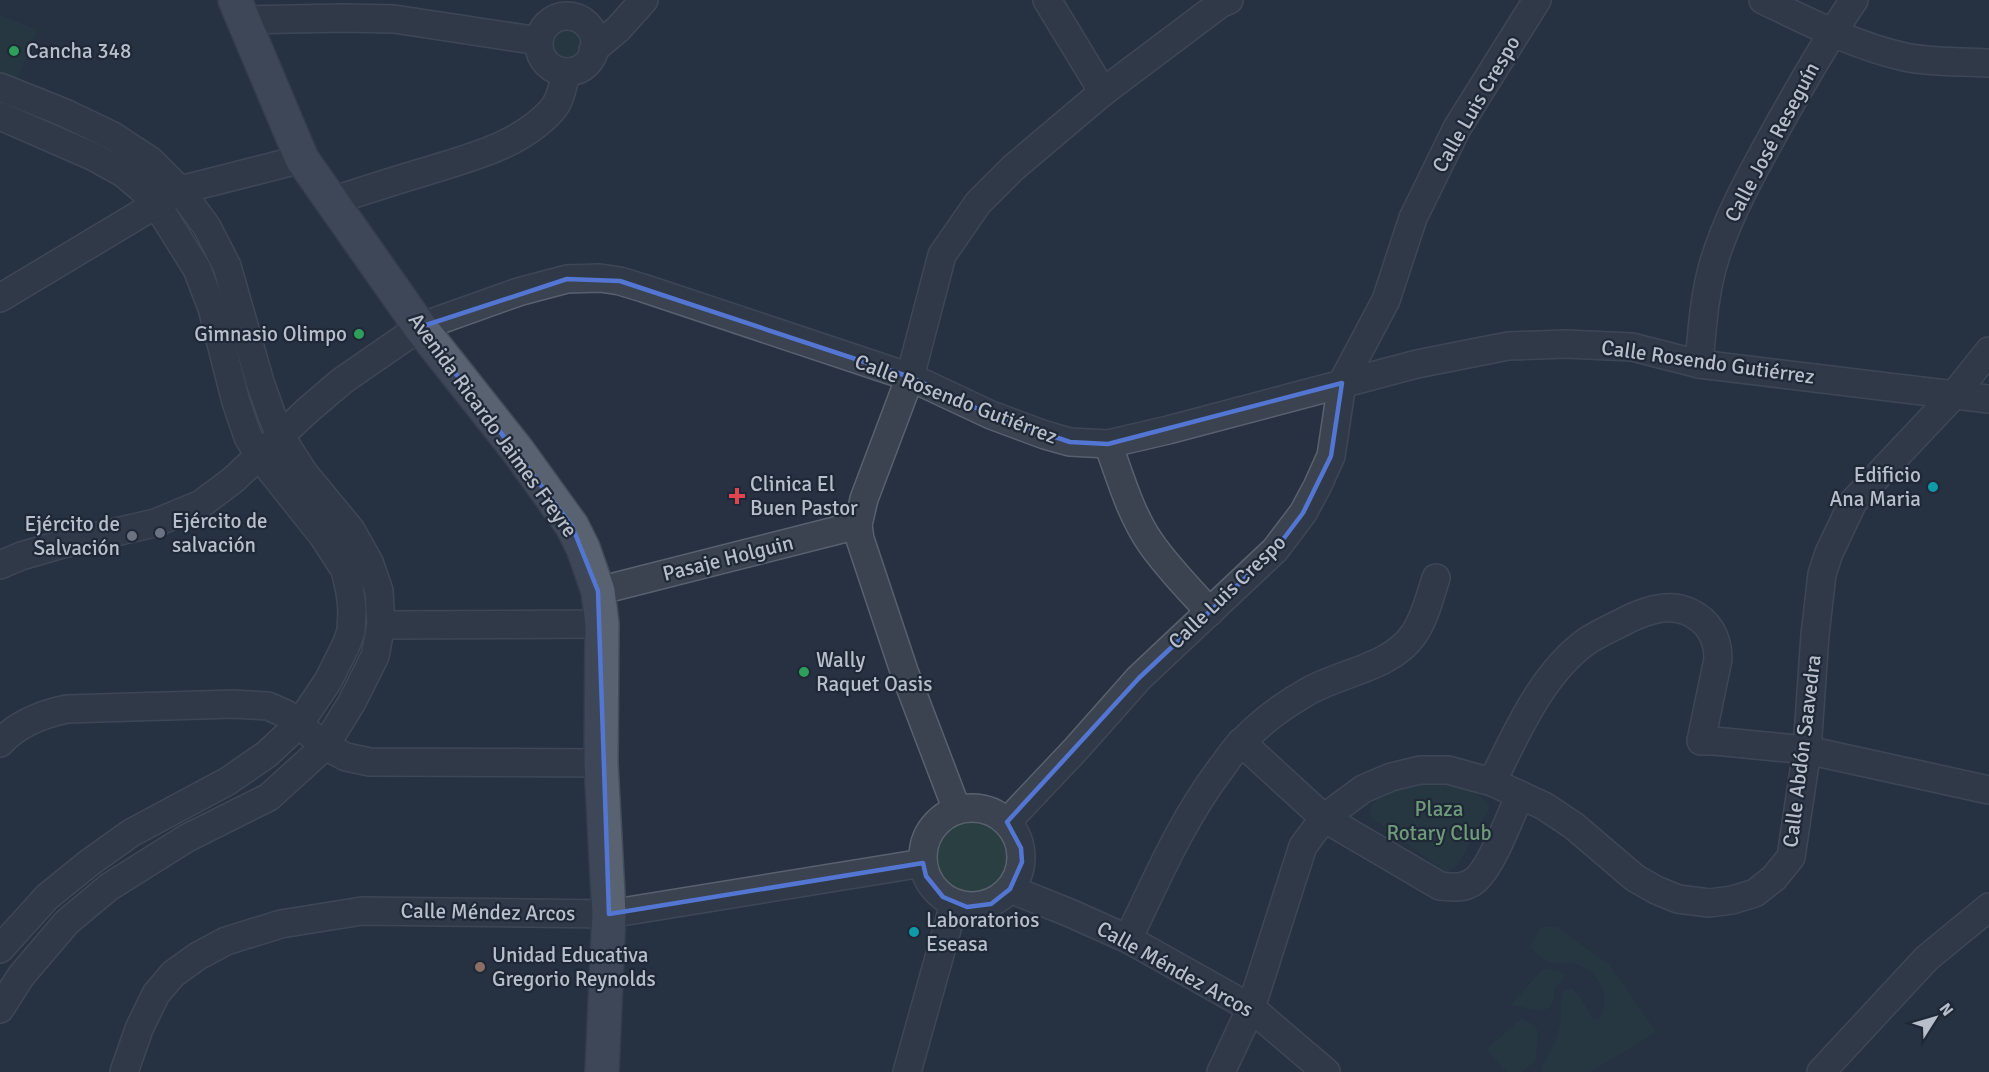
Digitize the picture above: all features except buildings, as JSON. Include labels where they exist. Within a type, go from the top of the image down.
[{"type":"main road","name":"Avenida Ricardo Jaimes Freyre","points":[[240,10],[302,159],[420,327],[518,451],[572,526],[583,548],[598,591],[602,624],[602,763],[609,914],[602,1072]]},
{"type":"street","points":[[593,50],[592,34],[582,21],[567,16],[556,8],[539,41],[543,59],[549,66],[566,72],[574,71],[586,64],[593,50],[618,29],[644,0]]},
{"type":"street","points":[[1047,0],[1103,92]]},
{"type":"street","points":[[957,810],[904,671],[860,539],[858,525],[864,499],[910,377],[942,255],[978,203],[1006,175],[1199,8],[1229,0]]},
{"type":"street","name":"Calle Luis Crespo","points":[[1007,822],[1139,678],[1275,550],[1303,513],[1331,456],[1342,383],[1386,300],[1413,218],[1457,128],[1537,0]]},
{"type":"street","points":[[1763,0],[1832,32],[1889,53],[1943,61],[1989,63]]},
{"type":"street","name":"Calle José Reseguín","points":[[1698,364],[1713,264],[1729,223],[1746,185],[1803,80],[1854,0]]},
{"type":"street","points":[[240,10],[343,18],[394,19],[539,41]]},
{"type":"street","points":[[332,201],[492,149],[520,136],[541,121],[553,108],[561,94],[566,72]]},
{"type":"street","points":[[0,87],[65,113],[113,136],[151,161],[180,190],[207,227],[227,266],[260,382],[281,437],[304,473],[351,530],[369,562],[379,591],[381,625],[375,656],[352,702],[325,746],[269,797],[187,838],[109,887],[67,922],[21,976],[0,1009]]},
{"type":"street","points":[[0,116],[123,173],[157,205],[197,269],[212,308],[236,402],[249,437],[260,457],[323,536],[345,570],[350,592],[351,631],[328,681],[299,724],[267,754],[228,781],[131,833],[89,863],[47,897],[0,949]]},
{"type":"street","points":[[0,298],[180,190],[302,159]]},
{"type":"street","name":"Calle Rosendo Gutiérrez","points":[[0,565],[59,545],[155,523],[201,504],[260,457],[308,410],[342,381],[420,327],[518,292],[567,279],[600,278],[643,288],[910,377],[991,415],[1070,442],[1108,444],[1417,364],[1508,346],[1632,347],[1698,364],[1989,399]]},
{"type":"street","name":"Calle Abdón Saavedra","points":[[1221,1072],[1251,1008],[1303,846],[1324,818],[1363,789],[1391,777],[1420,770],[1448,770],[1492,782],[1544,806],[1574,826],[1635,878],[1678,899],[1709,903],[1732,900],[1755,893],[1774,878],[1791,856],[1807,750],[1822,574],[1829,553],[1853,502],[1953,396],[1989,351]]},
{"type":"street","points":[[1108,444],[1136,516],[1149,540],[1210,612]]},
{"type":"street","name":"Pasaje Holguin","points":[[598,591],[858,525]]},
{"type":"street","points":[[1128,939],[1203,792],[1241,742],[1308,691],[1376,663],[1400,648],[1414,634],[1427,606],[1436,578]]},
{"type":"street","points":[[1492,782],[1519,728],[1544,687],[1565,661],[1587,641],[1639,613],[1678,608],[1688,611],[1708,624],[1716,639],[1718,659],[1701,741],[1807,750],[1989,790]]},
{"type":"street","points":[[381,625],[602,624]]},
{"type":"street","points":[[0,743],[33,720],[51,712],[67,709],[233,704],[268,706],[286,714],[325,746],[346,757],[370,762],[602,763]]},
{"type":"street","points":[[1241,742],[1324,818],[1440,886],[1458,888],[1473,882],[1487,867],[1520,795]]},
{"type":"street","points":[[970,808],[984,809],[1007,822],[1016,834],[1021,848],[1022,862],[1018,877],[1002,897],[985,905],[967,907],[954,904],[933,888],[926,876],[923,863],[925,843],[934,824],[945,815],[970,808]]},
{"type":"street","name":"Calle Méndez Arcos","points":[[124,1072],[139,1029],[156,994],[173,974],[198,956],[226,941],[281,924],[362,911],[609,914],[923,863]]},
{"type":"street","name":"Calle Méndez Arcos","points":[[1010,889],[1128,939],[1251,1008],[1326,1072]]},
{"type":"street","points":[[907,1072],[954,904]]},
{"type":"street","points":[[1821,1072],[1927,958],[1989,907]]},
{"type":"highlighted area","points":[[567,279],[620,281],[910,377],[991,415],[1070,442],[1108,444],[1342,383],[1331,456],[1303,513],[1275,550],[1139,678],[1007,822],[1021,848],[1022,862],[1010,889],[991,904],[967,907],[943,897],[926,876],[923,863],[609,914],[598,591],[572,526],[420,327]]},
{"type":"green space","name":"Cancha 348","points":[[0,15],[37,30],[17,79],[0,72]]},
{"type":"green space","points":[[566,24],[574,25],[580,30],[585,36],[585,52],[580,58],[574,63],[566,64],[558,63],[552,58],[547,52],[546,44],[547,36],[552,30],[558,25]]},
{"type":"green space","name":"Plaza Rotary Club","points":[[1430,783],[1455,786],[1471,791],[1490,807],[1456,867],[1446,872],[1371,817],[1371,807],[1381,797],[1398,790]]},
{"type":"green space","points":[[973,820],[994,826],[1004,836],[1010,857],[1004,878],[994,888],[973,894],[952,888],[942,878],[936,857],[942,836],[952,826]]},
{"type":"green space","points":[[1541,927],[1556,927],[1608,964],[1656,1032],[1590,1072],[1543,1072],[1541,1069],[1558,1032],[1564,990],[1572,989],[1576,993],[1593,1020],[1600,1018],[1605,1001],[1601,984],[1590,971],[1573,963],[1551,962],[1541,957],[1531,947]]},
{"type":"green space","points":[[1543,969],[1557,970],[1566,975],[1554,989],[1554,1000],[1549,1008],[1540,1011],[1511,1005]]},
{"type":"green space","points":[[1521,1019],[1529,1022],[1538,1031],[1535,1061],[1521,1072],[1507,1072],[1487,1049]]},
{"type":"place","name":"Cancha 348","points":[[14,51]]},
{"type":"place","name":"Gimnasio Olimpo","points":[[359,334]]},
{"type":"place","name":"Edificio Ana Maria","points":[[1933,487]]},
{"type":"place","name":"Clinica El Buen Pastor","points":[[737,496]]},
{"type":"place","name":"Ejército de salvación","points":[[160,533]]},
{"type":"place","name":"Ejército de Salvación","points":[[132,536]]},
{"type":"place","name":"Wally Raquet Oasis","points":[[804,672]]},
{"type":"place","name":"Laboratorios Eseasa","points":[[914,932]]},
{"type":"place","name":"Unidad Educativa Gregorio Reynolds","points":[[480,967]]}]
